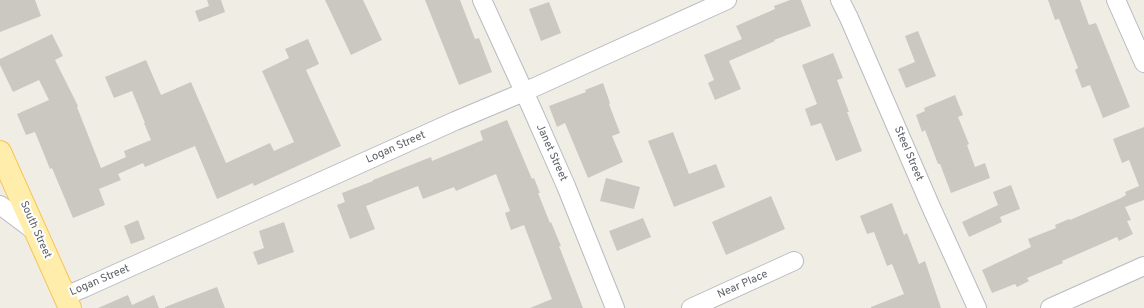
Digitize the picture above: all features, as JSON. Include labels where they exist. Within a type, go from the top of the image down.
[{"type":"main road","name":"South Street","points":[[0,152],[67,302]]},
{"type":"street","name":"Janet Street","points":[[482,0],[566,186],[615,308]]},
{"type":"street","name":"Logan Street","points":[[67,302],[84,288],[727,0]]},
{"type":"street","name":"Steel Street","points":[[840,0],[927,200],[977,308]]},
{"type":"street","points":[[1116,0],[1144,63]]},
{"type":"street","points":[[0,205],[36,232]]},
{"type":"street","name":"Near Place","points":[[691,308],[794,262]]},
{"type":"street","points":[[1050,308],[1144,266]]},
{"type":"building","points":[[0,0],[35,0],[41,16],[0,32]]},
{"type":"building","points":[[207,0],[221,0],[225,12],[199,22],[195,11],[209,6]]},
{"type":"building","points":[[325,0],[363,0],[382,40],[351,55]]},
{"type":"building","points":[[425,0],[460,0],[475,39],[479,38],[492,72],[459,85]]},
{"type":"building","points":[[790,0],[801,0],[811,26],[774,40],[775,41],[729,61],[741,89],[715,100],[708,83],[714,80],[704,55],[742,39],[736,26],[775,9],[774,6]]},
{"type":"building","points":[[1048,0],[1080,0],[1089,25],[1096,23],[1130,107],[1103,118],[1090,85],[1082,88],[1075,70],[1078,68],[1059,19],[1055,20]]},
{"type":"building","points":[[549,2],[561,33],[541,41],[529,9]]},
{"type":"building","points":[[918,31],[936,76],[906,88],[898,69],[915,62],[905,36]]},
{"type":"building","points":[[52,34],[63,56],[55,60],[78,106],[77,107],[101,168],[126,157],[124,151],[151,140],[132,91],[114,98],[105,77],[146,60],[161,95],[191,82],[226,163],[270,143],[274,151],[294,142],[262,71],[289,58],[285,49],[308,39],[319,64],[306,70],[341,146],[254,186],[253,183],[217,199],[195,146],[145,167],[143,163],[118,174],[121,180],[99,189],[105,205],[73,218],[52,168],[50,169],[35,132],[26,135],[17,114],[49,100],[39,80],[13,92],[0,65],[0,59]]},
{"type":"building","points":[[833,53],[843,78],[837,80],[862,151],[836,161],[821,123],[811,126],[805,109],[817,104],[802,65]]},
{"type":"building","points":[[603,83],[620,133],[612,136],[623,162],[588,178],[565,123],[557,127],[549,106],[586,92],[585,90]]},
{"type":"building","points":[[955,95],[963,115],[958,117],[969,144],[967,145],[975,167],[985,163],[990,178],[951,193],[925,130],[922,132],[916,115],[925,111],[924,108]]},
{"type":"building","points":[[507,120],[532,179],[534,178],[540,193],[538,193],[561,246],[559,246],[583,308],[530,308],[552,299],[524,225],[511,230],[505,213],[510,211],[496,174],[456,191],[454,187],[423,199],[418,186],[366,206],[375,229],[350,239],[337,205],[345,202],[342,193],[431,157],[432,161],[483,140],[480,131]]},
{"type":"building","points":[[1144,127],[1144,200],[1125,207],[1131,220],[1127,221],[1133,234],[1119,241],[1117,237],[1062,261],[1063,263],[1027,278],[1029,281],[1017,287],[1015,284],[992,293],[982,270],[1031,247],[1028,239],[1056,228],[1055,225],[1121,198],[1126,195],[1125,192],[1139,186],[1129,160],[1122,163],[1113,139]]},
{"type":"building","points":[[673,132],[689,174],[716,164],[725,187],[674,207],[648,141]]},
{"type":"building","points":[[606,178],[640,187],[634,209],[600,201]]},
{"type":"building","points":[[1011,185],[1020,209],[1000,217],[1002,222],[969,237],[962,222],[998,205],[993,192]]},
{"type":"building","points":[[771,196],[785,229],[726,255],[712,222]]},
{"type":"building","points":[[892,203],[904,235],[907,233],[919,264],[925,261],[941,308],[871,308],[904,294],[892,264],[887,266],[874,232],[867,234],[860,216]]},
{"type":"building","points":[[643,218],[651,237],[617,251],[609,231]]},
{"type":"building","points":[[138,220],[145,239],[131,244],[124,226]]},
{"type":"building","points":[[284,222],[294,252],[258,265],[253,252],[264,248],[259,231]]},
{"type":"building","points":[[217,287],[225,308],[165,308],[165,307]]},
{"type":"building","points":[[128,295],[132,305],[154,295],[159,308],[98,308]]}]
